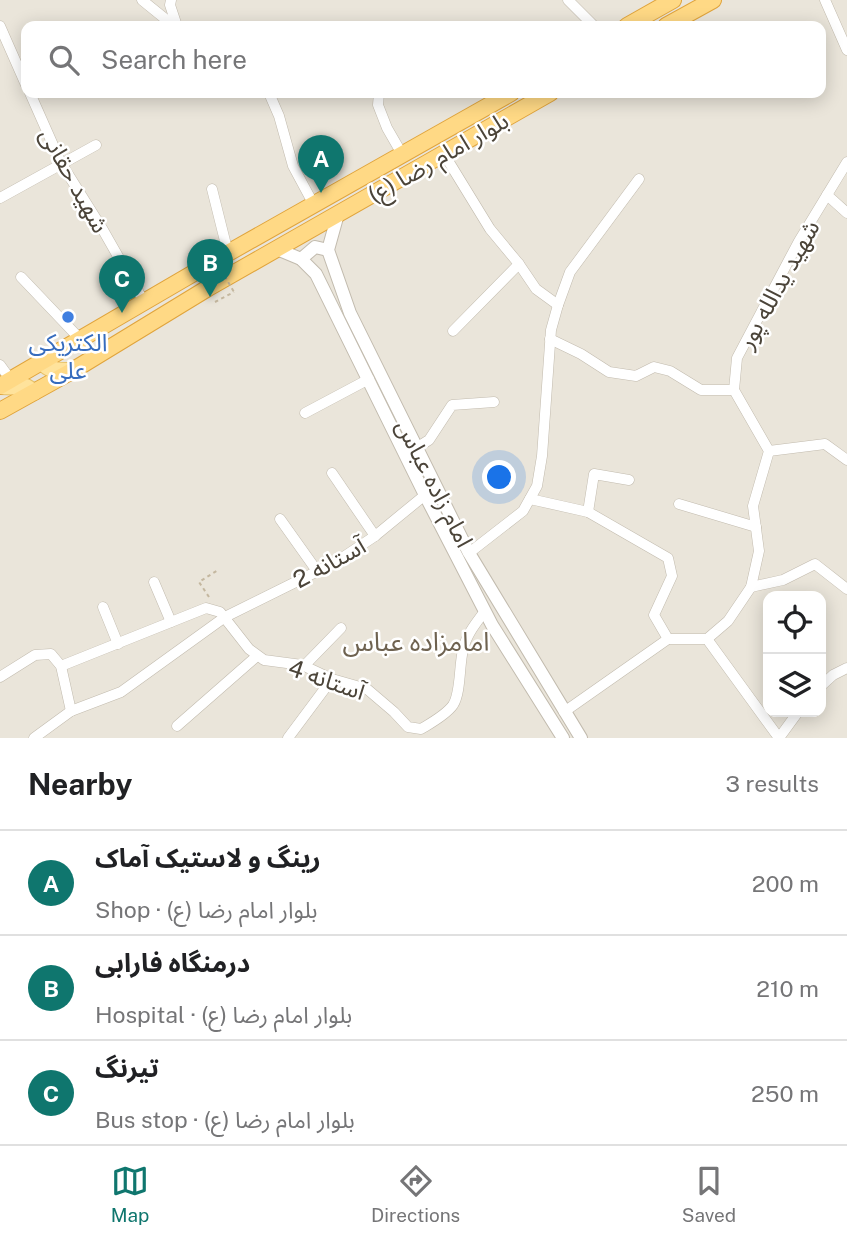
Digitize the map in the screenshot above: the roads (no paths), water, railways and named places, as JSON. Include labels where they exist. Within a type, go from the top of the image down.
[{"type":"highway","points":[[639,21],[673,0]]},
{"type":"highway","points":[[675,21],[713,0]]},
{"type":"highway","name":"بلوار امام رضا (ع)","points":[[3,384],[502,98]]},
{"type":"highway","name":"بلوار امام رضا (ع)","points":[[0,411],[208,288],[541,98]]},
{"type":"main road","points":[[42,361],[48,368],[72,370]]},
{"type":"main road","points":[[3,384],[26,387],[34,392]]},
{"type":"street","points":[[142,0],[169,21]]},
{"type":"street","points":[[172,0],[170,5],[175,21]]},
{"type":"street","points":[[568,0],[589,21]]},
{"type":"street","points":[[825,0],[847,50]]},
{"type":"street","points":[[0,26],[4,48],[21,77]]},
{"type":"street","name":"شهید حقانی","points":[[32,98],[61,163],[144,302]]},
{"type":"street","points":[[270,98],[279,116],[293,166],[314,205]]},
{"type":"street","points":[[379,98],[378,105],[387,128],[402,154]]},
{"type":"street","points":[[0,198],[96,145]]},
{"type":"street","points":[[444,154],[490,229],[536,289],[558,305]]},
{"type":"street","name":"شهید یدالله پور","points":[[734,390],[737,358],[799,241],[847,162]]},
{"type":"street","points":[[469,553],[523,511],[537,486],[550,339],[558,305],[570,272],[639,179]]},
{"type":"street","points":[[212,189],[228,253]]},
{"type":"street","points":[[827,195],[847,213]]},
{"type":"street","points":[[301,259],[315,247],[328,250],[338,214]]},
{"type":"street","name":"امام زاده عباس","points":[[277,249],[301,259],[316,274],[485,611],[564,738]]},
{"type":"street","name":"امام زاده عباس","points":[[328,250],[350,313],[469,553],[581,738]]},
{"type":"street","points":[[453,331],[519,264]]},
{"type":"street","points":[[21,277],[80,339]]},
{"type":"street","points":[[550,339],[609,372],[636,376],[654,367],[670,371],[701,390],[734,390],[769,451],[754,506],[760,551],[751,587],[728,621],[707,639],[668,639],[564,712]]},
{"type":"street","points":[[0,365],[3,384]]},
{"type":"street","points":[[304,413],[369,379]]},
{"type":"street","points":[[416,448],[429,440],[452,405],[494,402]]},
{"type":"street","points":[[769,451],[825,444],[847,460]]},
{"type":"street","points":[[332,472],[375,536]]},
{"type":"street","points":[[589,512],[593,474],[629,480]]},
{"type":"street","name":"آستانه 2","points":[[222,614],[336,562],[375,536],[425,495]]},
{"type":"street","points":[[530,499],[589,512],[668,558],[672,576],[654,615],[668,639]]},
{"type":"street","points":[[679,504],[756,527]]},
{"type":"street","points":[[280,519],[317,570]]},
{"type":"street","points":[[751,587],[783,580],[815,564],[847,589]]},
{"type":"street","points":[[155,582],[172,622]]},
{"type":"street","points":[[103,607],[118,643]]},
{"type":"street","points":[[61,666],[206,608],[222,614]]},
{"type":"street","points":[[430,738],[429,725],[453,705],[463,649],[469,633],[485,611]]},
{"type":"street","points":[[34,738],[71,711],[121,692],[222,614]]},
{"type":"street","name":"آستانه 4","points":[[222,614],[249,649],[264,660],[304,666],[332,679],[367,689],[408,727],[421,729],[429,725]]},
{"type":"street","points":[[304,666],[341,628]]},
{"type":"street","points":[[707,639],[779,738],[794,717]]},
{"type":"street","points":[[0,677],[34,656],[51,654],[61,666],[71,711]]},
{"type":"street","points":[[177,726],[257,656]]},
{"type":"street","points":[[826,681],[847,668]]},
{"type":"street","points":[[288,738],[332,679]]},
{"type":"place","name":"رینگ و لاستیک آماک","points":[[321,193]]},
{"type":"place","name":"درمنگاه فارابی","points":[[210,297]]},
{"type":"place","name":"تیرنگ","points":[[122,313]]},
{"type":"place","name":"الکتریکی علی","points":[[68,317]]},
{"type":"district","name":"امامزاده عباس","points":[[416,641]]}]
